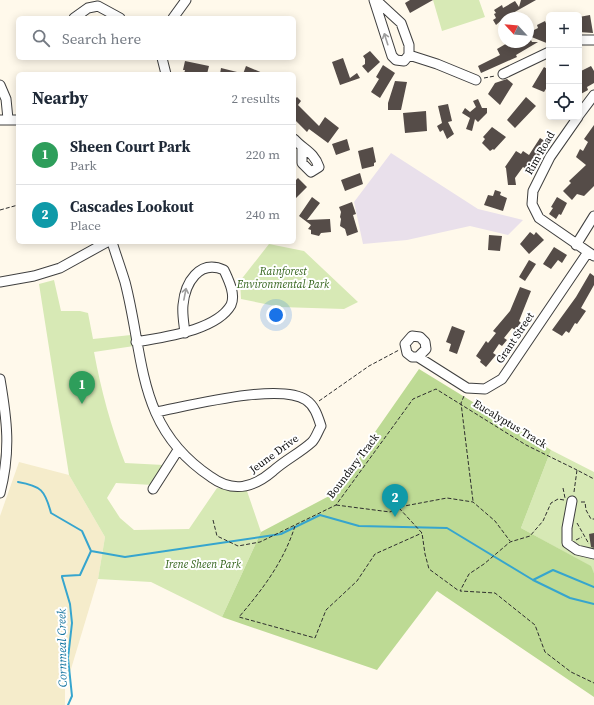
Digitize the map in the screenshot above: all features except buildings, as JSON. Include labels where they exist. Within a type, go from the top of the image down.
[{"type":"street","points":[[174,16],[186,0]]},
{"type":"street","points":[[375,0],[401,23],[409,45],[409,55],[404,61],[396,60],[392,56],[375,0]]},
{"type":"street","points":[[77,16],[88,8],[98,6],[116,16]]},
{"type":"street","points":[[85,16],[88,8]]},
{"type":"street","points":[[582,40],[594,40]]},
{"type":"street","points":[[503,74],[546,53]]},
{"type":"street","points":[[409,55],[476,80]]},
{"type":"street","points":[[162,60],[166,72]]},
{"type":"street","points":[[0,85],[6,99],[4,119],[16,120]]},
{"type":"street","name":"Rim Road","points":[[582,111],[594,95]]},
{"type":"street","name":"Rim Road","points":[[575,120],[550,157],[533,191],[532,204],[539,218],[576,245]]},
{"type":"street","points":[[296,141],[302,148]]},
{"type":"street","points":[[591,254],[576,245],[594,216]]},
{"type":"street","points":[[0,282],[34,276],[60,268],[103,244]]},
{"type":"street","name":"Jeune Drive","points":[[113,244],[125,283],[147,393],[161,426],[178,450],[203,472],[221,484],[240,487],[261,482],[277,466],[313,441],[321,426],[315,410],[311,405]]},
{"type":"street","name":"Grant Street","points":[[405,347],[409,355],[418,357],[467,388],[485,389],[502,379],[591,254]]},
{"type":"street","points":[[136,342],[185,333],[197,330],[214,320],[230,305],[232,298],[230,281],[224,270],[214,265],[199,270],[186,287],[182,306],[185,333]]},
{"type":"street","points":[[405,347],[409,338],[416,336],[423,339],[426,349],[418,357]]},
{"type":"street","points":[[0,379],[8,442],[6,470],[0,493]]},
{"type":"street","points":[[156,412],[261,394],[283,393],[306,400],[311,405]]},
{"type":"street","points":[[153,489],[178,450]]},
{"type":"street","points":[[569,500],[567,543],[577,550],[592,553]]},
{"type":"path","points":[[476,80],[503,74]]},
{"type":"path","points":[[0,210],[16,206]]},
{"type":"path","points":[[311,405],[328,396],[369,366],[405,347]]},
{"type":"path","name":"Boundary Track","points":[[213,520],[217,536],[238,546],[260,542],[295,526],[336,505],[413,399],[436,389],[461,403]]},
{"type":"path","name":"Eucalyptus Track","points":[[461,403],[526,445],[594,479]]},
{"type":"path","name":"Eucalyptus Track","points":[[461,403],[473,502]]},
{"type":"path","points":[[569,500],[577,470]]},
{"type":"path","points":[[563,488],[569,500]]},
{"type":"path","points":[[336,505],[390,512],[399,507],[447,498],[473,502],[495,522],[510,542]]},
{"type":"path","points":[[460,592],[469,574],[484,564],[510,542],[530,536],[544,521],[551,503],[558,499],[585,502],[586,510],[591,519],[594,518]]},
{"type":"path","points":[[399,507],[422,533],[429,569],[460,592],[494,593],[535,625],[545,652],[571,672],[594,682]]},
{"type":"path","points":[[576,522],[583,537],[587,538],[592,553]]},
{"type":"path","points":[[295,526],[288,548],[262,591],[239,617],[315,638],[326,610],[357,582],[375,554],[422,533]]},
{"type":"shaded area","points":[[391,153],[478,209],[523,220],[508,235],[470,226],[407,240],[363,244],[354,202]]},
{"type":"shaded area","points":[[19,462],[69,475],[105,537],[98,579],[65,689],[65,705],[0,705],[0,516]]},
{"type":"green space","points":[[433,0],[479,0],[485,17],[442,31]]},
{"type":"green space","name":"Rainforest Environmental Park","points":[[269,244],[304,251],[358,302],[344,309],[280,307],[241,299],[240,281]]},
{"type":"green space","name":"Irene Sheen Park","points":[[54,280],[61,311],[80,311],[88,313],[93,339],[131,335],[134,346],[94,352],[103,394],[115,436],[125,463],[164,465],[153,485],[116,483],[107,498],[120,518],[134,530],[189,529],[217,488],[247,491],[261,532],[222,617],[151,582],[98,579],[105,537],[69,475],[39,284]]},
{"type":"green space","points":[[419,369],[551,450],[521,528],[591,566],[594,573],[594,697],[437,591],[377,670],[222,617],[261,532],[331,495]]},
{"type":"green space","points":[[551,450],[594,472],[594,573],[590,566],[521,528]]},
{"type":"waterway","name":"Cornmeal Creek","points":[[18,482],[32,485],[41,490],[47,499],[51,513],[82,531],[91,551],[80,575],[62,576],[70,604],[72,623],[68,658],[72,696],[68,705]]},
{"type":"waterway","points":[[91,551],[125,557],[281,534],[320,515],[359,526],[447,528],[533,580],[570,598],[594,604]]},
{"type":"waterway","points":[[533,580],[553,570],[594,587]]},
{"type":"place","name":"Sheen Court Park","points":[[82,404]]},
{"type":"place","name":"Cascades Lookout","points":[[395,517]]}]
